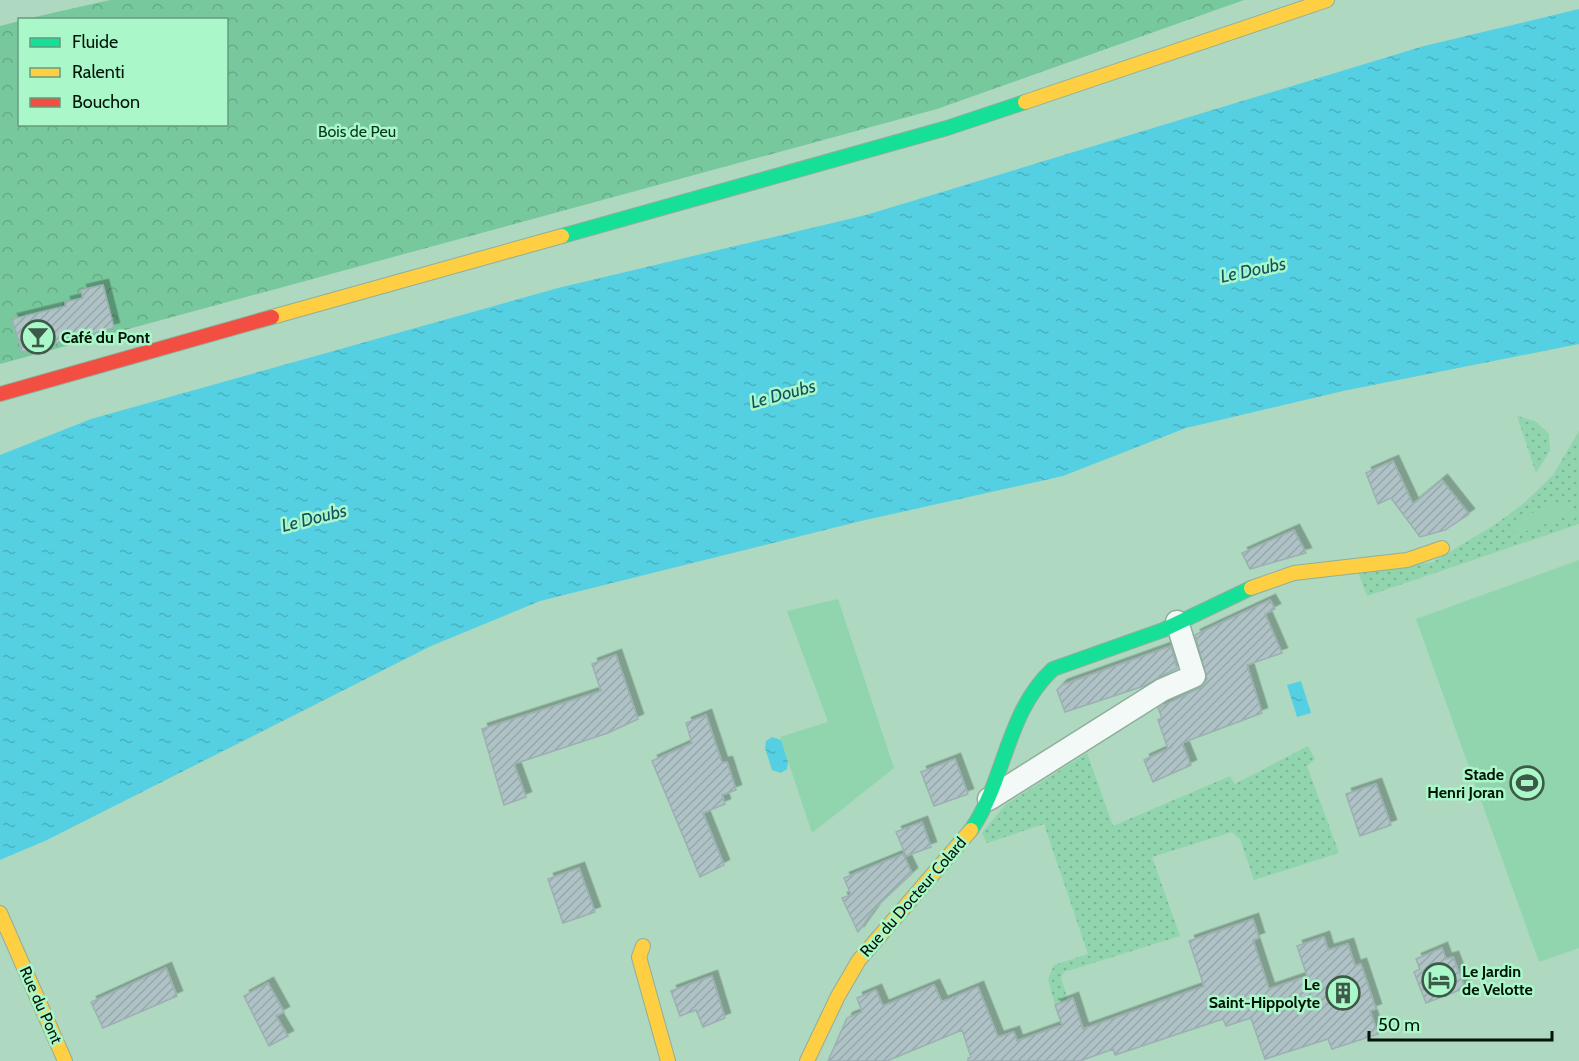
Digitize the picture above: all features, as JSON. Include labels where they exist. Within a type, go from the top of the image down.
[{"type":"main road","points":[[0,394],[947,128],[1327,0]]},
{"type":"main road","name":"Rue du Docteur Colard","points":[[807,1061],[859,960],[973,828],[989,799],[1016,724],[1040,678],[1053,669],[1163,630],[1256,586],[1294,573],[1407,560],[1442,548]]},
{"type":"main road","name":"Rue du Pont","points":[[1,914],[65,1061]]},
{"type":"main road","points":[[643,946],[639,957],[668,1061]]},
{"type":"street","name":"Rue du Docteur Colard","points":[[989,799],[1162,690],[1194,676],[1178,622]]},
{"type":"green space","name":"Bois de Peu","points":[[110,0],[1244,0],[937,109],[0,364],[0,26],[18,21],[18,126],[228,126],[228,18],[30,18]]},
{"type":"green space","points":[[1517,416],[1535,421],[1549,434],[1550,451],[1536,473]]},
{"type":"green space","points":[[1579,431],[1579,524],[1367,596],[1358,572],[1433,562],[1496,524],[1523,504],[1553,475]]},
{"type":"green space","points":[[1567,499],[1573,514],[1516,535],[1510,522]]},
{"type":"green space","name":"Stade Henri Joran","points":[[1579,560],[1579,948],[1539,962],[1416,619]]},
{"type":"green space","points":[[838,599],[894,768],[812,833],[780,737],[828,722],[787,611]]},
{"type":"green space","points":[[1308,746],[1315,759],[1307,766],[1339,853],[1254,880],[1240,839],[1232,832],[1152,857],[1180,936],[1064,972],[1061,978],[1068,1000],[1055,1005],[1048,979],[1054,965],[1088,954],[1044,824],[987,843],[982,833],[1005,805],[1087,753],[1113,826],[1230,776],[1235,784]]},
{"type":"water","name":"Le Doubs","points":[[1579,9],[1579,344],[1343,391],[1186,428],[1063,476],[861,521],[540,601],[431,646],[47,840],[0,860],[0,455],[91,419],[558,288],[866,215],[1424,46]]},
{"type":"water","points":[[1301,681],[1311,713],[1297,717],[1287,685]]},
{"type":"water","points":[[772,737],[781,740],[788,762],[787,769],[781,773],[772,770],[765,748],[766,741]]},
{"type":"building","points":[[103,285],[114,328],[22,352],[12,319],[66,306],[65,302],[83,298],[81,290]]},
{"type":"building","points":[[1393,461],[1413,504],[1442,480],[1469,514],[1445,530],[1420,537],[1391,498],[1378,504],[1366,473]]},
{"type":"building","points":[[1294,530],[1306,553],[1250,569],[1242,553]]},
{"type":"building","points":[[1270,600],[1275,609],[1265,614],[1282,653],[1247,665],[1262,713],[1182,743],[1191,765],[1153,782],[1144,760],[1168,749],[1158,720],[1162,718],[1158,708],[1200,688],[1207,679],[1195,635]]},
{"type":"building","points":[[1171,646],[1177,668],[1144,686],[1065,712],[1057,690],[1062,685]]},
{"type":"building","points":[[616,655],[638,719],[608,733],[514,764],[526,797],[504,805],[482,729],[601,691],[592,664]]},
{"type":"building","points":[[706,715],[722,763],[727,762],[736,790],[722,795],[725,804],[703,813],[724,865],[700,877],[652,761],[692,743],[686,723]]},
{"type":"building","points":[[955,759],[968,794],[934,806],[921,772]]},
{"type":"building","points":[[1376,784],[1391,825],[1360,836],[1346,794]]},
{"type":"building","points":[[922,822],[931,847],[906,856],[896,832]]},
{"type":"building","points":[[903,854],[912,873],[876,907],[858,932],[842,898],[851,895],[844,878]]},
{"type":"building","points":[[579,868],[595,912],[563,923],[548,879]]},
{"type":"building","points":[[1253,919],[1259,938],[1253,940],[1269,989],[1307,976],[1297,946],[1324,937],[1328,950],[1348,944],[1355,966],[1361,964],[1376,1009],[1370,1011],[1378,1034],[1332,1049],[1328,1039],[1265,1059],[1251,1018],[1226,1026],[1223,1019],[1115,1055],[1113,1049],[1080,1061],[968,1061],[971,1057],[962,1030],[887,1061],[828,1061],[847,1018],[862,1012],[857,998],[876,990],[883,1006],[934,985],[942,1002],[978,987],[998,1037],[1014,1032],[1017,1041],[1062,1025],[1055,1005],[1073,998],[1083,1029],[1204,986],[1189,941]]},
{"type":"building","points":[[1442,948],[1446,959],[1453,957],[1465,988],[1426,1003],[1414,972],[1420,969],[1416,959]]},
{"type":"building","points":[[166,968],[177,996],[103,1028],[91,1002]]},
{"type":"building","points":[[712,976],[725,1018],[703,1027],[696,1010],[680,1016],[671,991]]},
{"type":"building","points":[[268,983],[284,1012],[276,1016],[288,1036],[269,1046],[244,996]]},
{"type":"traffic: fast","points":[[562,236],[947,128],[1025,102]]},
{"type":"traffic: fast","points":[[971,830],[983,810],[1025,705],[1037,686],[1053,669],[1163,630],[1251,588]]},
{"type":"traffic: slow","points":[[1025,102],[1327,0]]},
{"type":"traffic: slow","points":[[272,317],[562,236]]},
{"type":"traffic: slow","points":[[1251,588],[1294,573],[1407,560],[1442,548]]},
{"type":"traffic: slow","points":[[807,1061],[838,996],[859,960],[971,830]]},
{"type":"traffic: slow","points":[[0,913],[65,1061]]},
{"type":"traffic: slow","points":[[643,946],[639,957],[668,1061]]},
{"type":"traffic: jam","points":[[0,394],[272,317]]},
{"type":"place","name":"Café du Pont","points":[[38,337]]},
{"type":"place","name":"Stade Henri Joran","points":[[1527,783]]},
{"type":"place","name":"Le Jardin de Velotte","points":[[1439,980]]},
{"type":"place","name":"Le Saint-Hippolyte","points":[[1343,993]]}]
